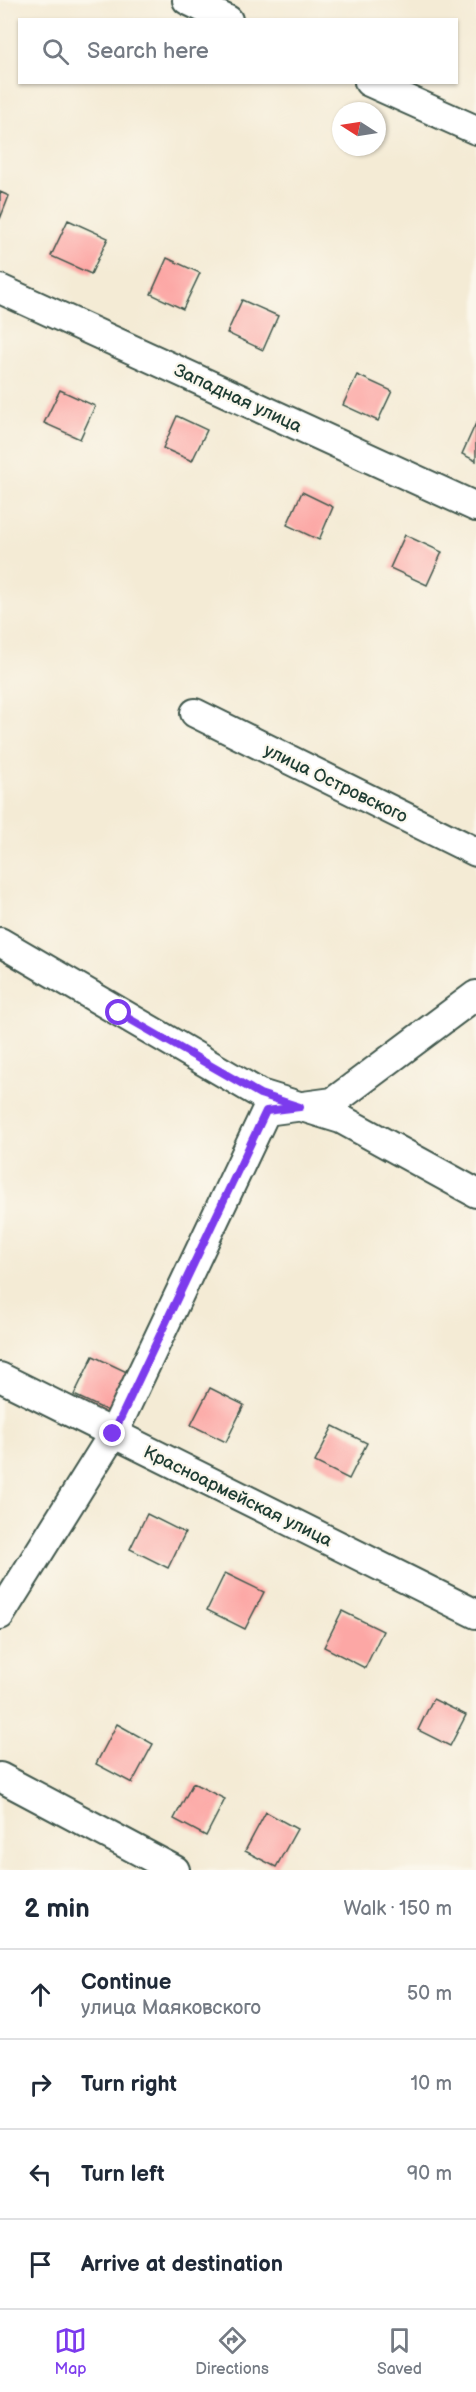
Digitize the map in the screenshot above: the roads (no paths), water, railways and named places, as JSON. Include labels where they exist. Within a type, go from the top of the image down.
[{"type":"street","points":[[187,0],[224,18]]},
{"type":"street","points":[[373,84],[476,130]]},
{"type":"street","name":"Западная улица","points":[[0,289],[476,507]]},
{"type":"street","name":"улица Островского","points":[[195,713],[476,852]]},
{"type":"street","points":[[0,942],[260,1094],[341,1119],[476,1193]]},
{"type":"street","points":[[0,1615],[113,1434],[266,1111],[333,1102],[476,995]]},
{"type":"street","name":"Красноармейская улица","points":[[0,1377],[476,1614]]},
{"type":"street","points":[[0,1777],[175,1870]]}]
